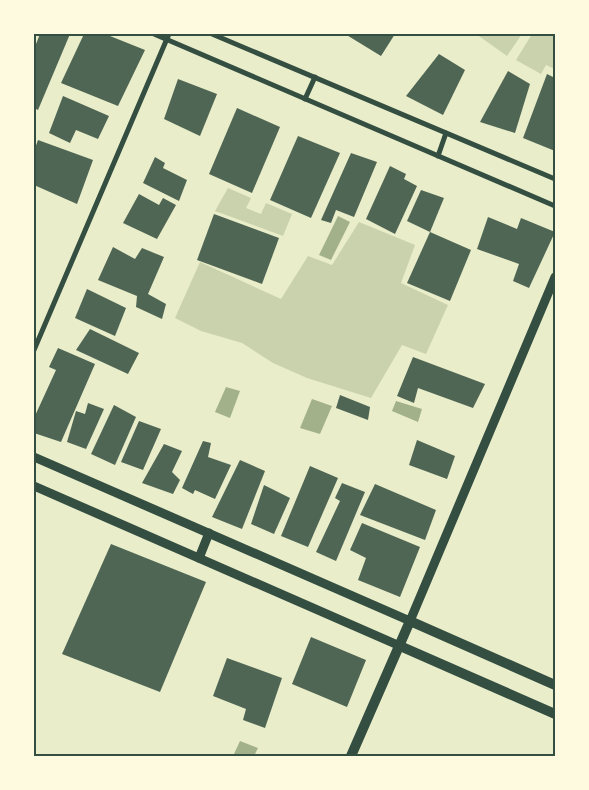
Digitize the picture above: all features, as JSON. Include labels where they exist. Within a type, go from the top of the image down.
[{"type":"main road","points":[[351,756],[410,621],[555,685]]},
{"type":"main road","points":[[400,646],[555,714]]},
{"type":"street","points":[[154,34],[168,36],[305,99],[555,206]]},
{"type":"street","points":[[212,34],[555,179]]},
{"type":"street","points":[[34,350],[168,36]]},
{"type":"street","points":[[305,99],[315,77]]},
{"type":"street","points":[[438,156],[446,133]]},
{"type":"street","points":[[34,457],[410,621],[555,277]]},
{"type":"street","points":[[34,486],[400,646]]},
{"type":"street","points":[[199,558],[209,533]]},
{"type":"shaded area","points":[[476,34],[522,34],[507,56]]},
{"type":"shaded area","points":[[532,34],[555,34],[555,69],[546,65],[541,74],[516,60]]},
{"type":"shaded area","points":[[228,188],[251,198],[246,208],[261,214],[266,203],[292,214],[283,236],[215,211]]},
{"type":"shaded area","points":[[338,216],[350,222],[331,260],[319,255]]},
{"type":"shaded area","points":[[359,222],[415,245],[401,283],[448,305],[426,354],[402,345],[371,398],[307,378],[273,363],[242,343],[201,331],[175,318],[200,262],[281,299],[308,256],[332,265]]},
{"type":"shaded area","points":[[226,387],[240,391],[230,418],[215,412]]},
{"type":"shaded area","points":[[312,399],[332,406],[320,434],[300,428]]},
{"type":"shaded area","points":[[396,401],[422,409],[418,422],[392,411]]},
{"type":"shaded area","points":[[240,741],[258,748],[254,756],[233,756]]},
{"type":"building","points":[[40,34],[70,34],[38,110],[34,108],[34,49]]},
{"type":"building","points":[[84,34],[105,34],[145,50],[118,106],[61,83]]},
{"type":"building","points":[[345,34],[395,34],[381,56]]},
{"type":"building","points":[[439,54],[465,70],[443,115],[406,96]]},
{"type":"building","points":[[508,71],[530,84],[515,133],[480,122]]},
{"type":"building","points":[[547,74],[555,78],[555,151],[523,138]]},
{"type":"building","points":[[178,79],[217,94],[200,136],[164,119]]},
{"type":"building","points":[[63,96],[109,116],[98,139],[76,130],[70,143],[49,133]]},
{"type":"building","points":[[237,108],[280,127],[252,193],[209,174]]},
{"type":"building","points":[[298,136],[340,153],[311,218],[270,200]]},
{"type":"building","points":[[38,140],[93,160],[77,204],[34,185],[34,151]]},
{"type":"building","points":[[351,153],[377,162],[354,217],[336,210],[331,223],[321,220]]},
{"type":"building","points":[[155,157],[165,163],[163,168],[187,180],[179,201],[143,183]]},
{"type":"building","points":[[390,166],[406,174],[404,179],[417,186],[395,234],[366,219]]},
{"type":"building","points":[[421,190],[444,198],[430,232],[407,221]]},
{"type":"building","points":[[139,194],[159,205],[163,198],[176,205],[157,239],[123,223]]},
{"type":"building","points":[[214,214],[279,238],[262,284],[197,260]]},
{"type":"building","points":[[488,217],[517,229],[521,218],[555,232],[529,288],[513,281],[519,264],[477,249]]},
{"type":"building","points":[[430,232],[471,250],[450,301],[407,283]]},
{"type":"building","points":[[113,247],[135,259],[142,248],[164,257],[148,294],[166,304],[162,319],[136,307],[137,296],[98,280]]},
{"type":"building","points":[[87,289],[126,308],[115,336],[75,318]]},
{"type":"building","points":[[90,329],[139,353],[128,374],[76,350]]},
{"type":"building","points":[[58,348],[95,364],[61,442],[34,433],[34,418],[56,370],[49,367]]},
{"type":"building","points":[[413,357],[485,384],[473,408],[418,388],[414,403],[397,396]]},
{"type":"building","points":[[340,395],[370,407],[368,420],[336,408]]},
{"type":"building","points":[[88,403],[104,409],[86,449],[67,442],[76,411],[85,414]]},
{"type":"building","points":[[114,405],[136,417],[115,465],[91,454]]},
{"type":"building","points":[[139,421],[161,429],[143,470],[121,462]]},
{"type":"building","points":[[417,440],[455,456],[447,479],[409,465]]},
{"type":"building","points":[[203,441],[211,443],[208,457],[231,465],[215,499],[195,490],[193,494],[182,488]]},
{"type":"building","points":[[164,444],[182,451],[172,472],[180,480],[173,494],[142,483]]},
{"type":"building","points":[[240,460],[265,471],[242,529],[212,517]]},
{"type":"building","points":[[310,466],[338,478],[308,547],[281,536]]},
{"type":"building","points":[[342,483],[365,492],[336,561],[316,552],[340,501],[335,498]]},
{"type":"building","points":[[375,484],[436,510],[425,540],[360,515]]},
{"type":"building","points":[[264,485],[290,498],[274,534],[251,524]]},
{"type":"building","points":[[362,523],[420,547],[400,597],[358,580],[366,558],[350,550]]},
{"type":"building","points":[[111,544],[206,582],[160,692],[62,654]]},
{"type":"building","points":[[311,637],[366,660],[347,707],[292,684]]},
{"type":"building","points":[[227,658],[282,678],[265,728],[243,720],[246,709],[213,696]]}]
